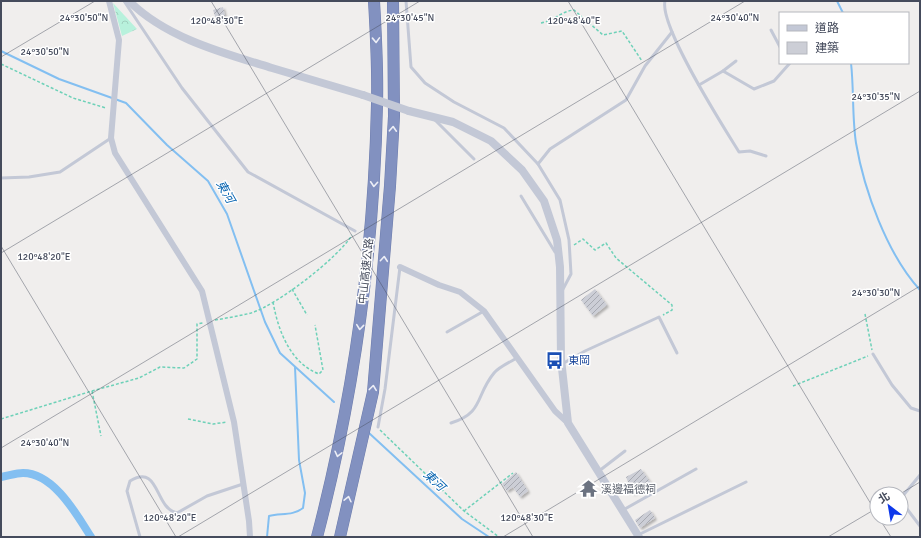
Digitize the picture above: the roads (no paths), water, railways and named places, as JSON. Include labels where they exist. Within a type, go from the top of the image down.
[{"type":"highway","name":"中山高速公路","points":[[317,537],[346,413],[359,338],[374,184],[378,102],[374,1]]},
{"type":"highway","name":"中山高速公路","points":[[340,537],[373,392],[390,186],[394,116],[393,1]]},
{"type":"street","points":[[109,1],[119,40],[111,138],[115,153],[202,291],[234,422],[250,521],[250,537]]},
{"type":"street","points":[[129,1],[137,9],[178,35],[243,59],[409,111],[453,122],[491,141],[522,170],[544,201],[557,240],[560,260],[561,364],[568,423]]},
{"type":"street","points":[[400,267],[439,285],[460,292],[484,311],[555,411],[568,423],[638,536]]},
{"type":"lane","points":[[124,1],[182,88],[248,172],[354,231]]},
{"type":"lane","points":[[406,1],[411,68],[425,83],[454,102],[504,128],[538,164],[560,200],[569,240],[571,274],[561,294]]},
{"type":"lane","points":[[665,1],[664,7],[672,32],[699,85],[738,152],[750,151],[766,156]]},
{"type":"lane","points":[[770,30],[779,45]]},
{"type":"lane","points":[[538,164],[550,149],[626,100],[645,66],[672,32]]},
{"type":"lane","points":[[699,85],[723,71],[736,61]]},
{"type":"lane","points":[[723,71],[754,89],[774,81],[788,64]]},
{"type":"lane","points":[[430,116],[474,159]]},
{"type":"lane","points":[[1,178],[29,177],[60,172],[111,138]]},
{"type":"lane","points":[[521,196],[545,232],[560,260]]},
{"type":"lane","points":[[378,427],[385,389],[400,267]]},
{"type":"lane","points":[[448,332],[484,311]]},
{"type":"lane","points":[[561,364],[585,351],[659,317],[677,353]]},
{"type":"lane","points":[[873,354],[892,385],[911,408],[920,411]]},
{"type":"lane","points":[[450,423],[464,419],[473,411],[494,373],[517,358]]},
{"type":"lane","points":[[598,471],[625,451]]},
{"type":"lane","points":[[622,510],[696,469]]},
{"type":"lane","points":[[909,488],[920,475]]},
{"type":"lane","points":[[140,537],[127,491],[130,482],[136,478],[146,478],[155,483],[163,504],[172,512],[177,513],[207,496],[244,484]]},
{"type":"lane","points":[[638,536],[746,482]]},
{"type":"lane","points":[[909,512],[920,526]]},
{"type":"waterway","points":[[837,1],[842,12]]},
{"type":"waterway","name":"東河","points":[[1,51],[59,79],[126,103],[167,145],[208,181],[227,214],[265,322],[280,353],[334,402]]},
{"type":"waterway","points":[[851,64],[856,143],[871,201],[887,240],[908,275],[920,290]]},
{"type":"waterway","points":[[267,537],[269,516],[291,513],[299,511],[303,508],[305,493],[299,460],[295,367]]},
{"type":"waterway","name":"東河","points":[[369,433],[462,519],[489,537]]},
{"type":"waterway","points":[[1,477],[23,473],[34,475],[45,480],[54,487],[72,507],[91,537]]},
{"type":"place","name":"東岡","points":[[555,360]]},
{"type":"place","name":"溪邊福德祠","points":[[588,489]]}]
